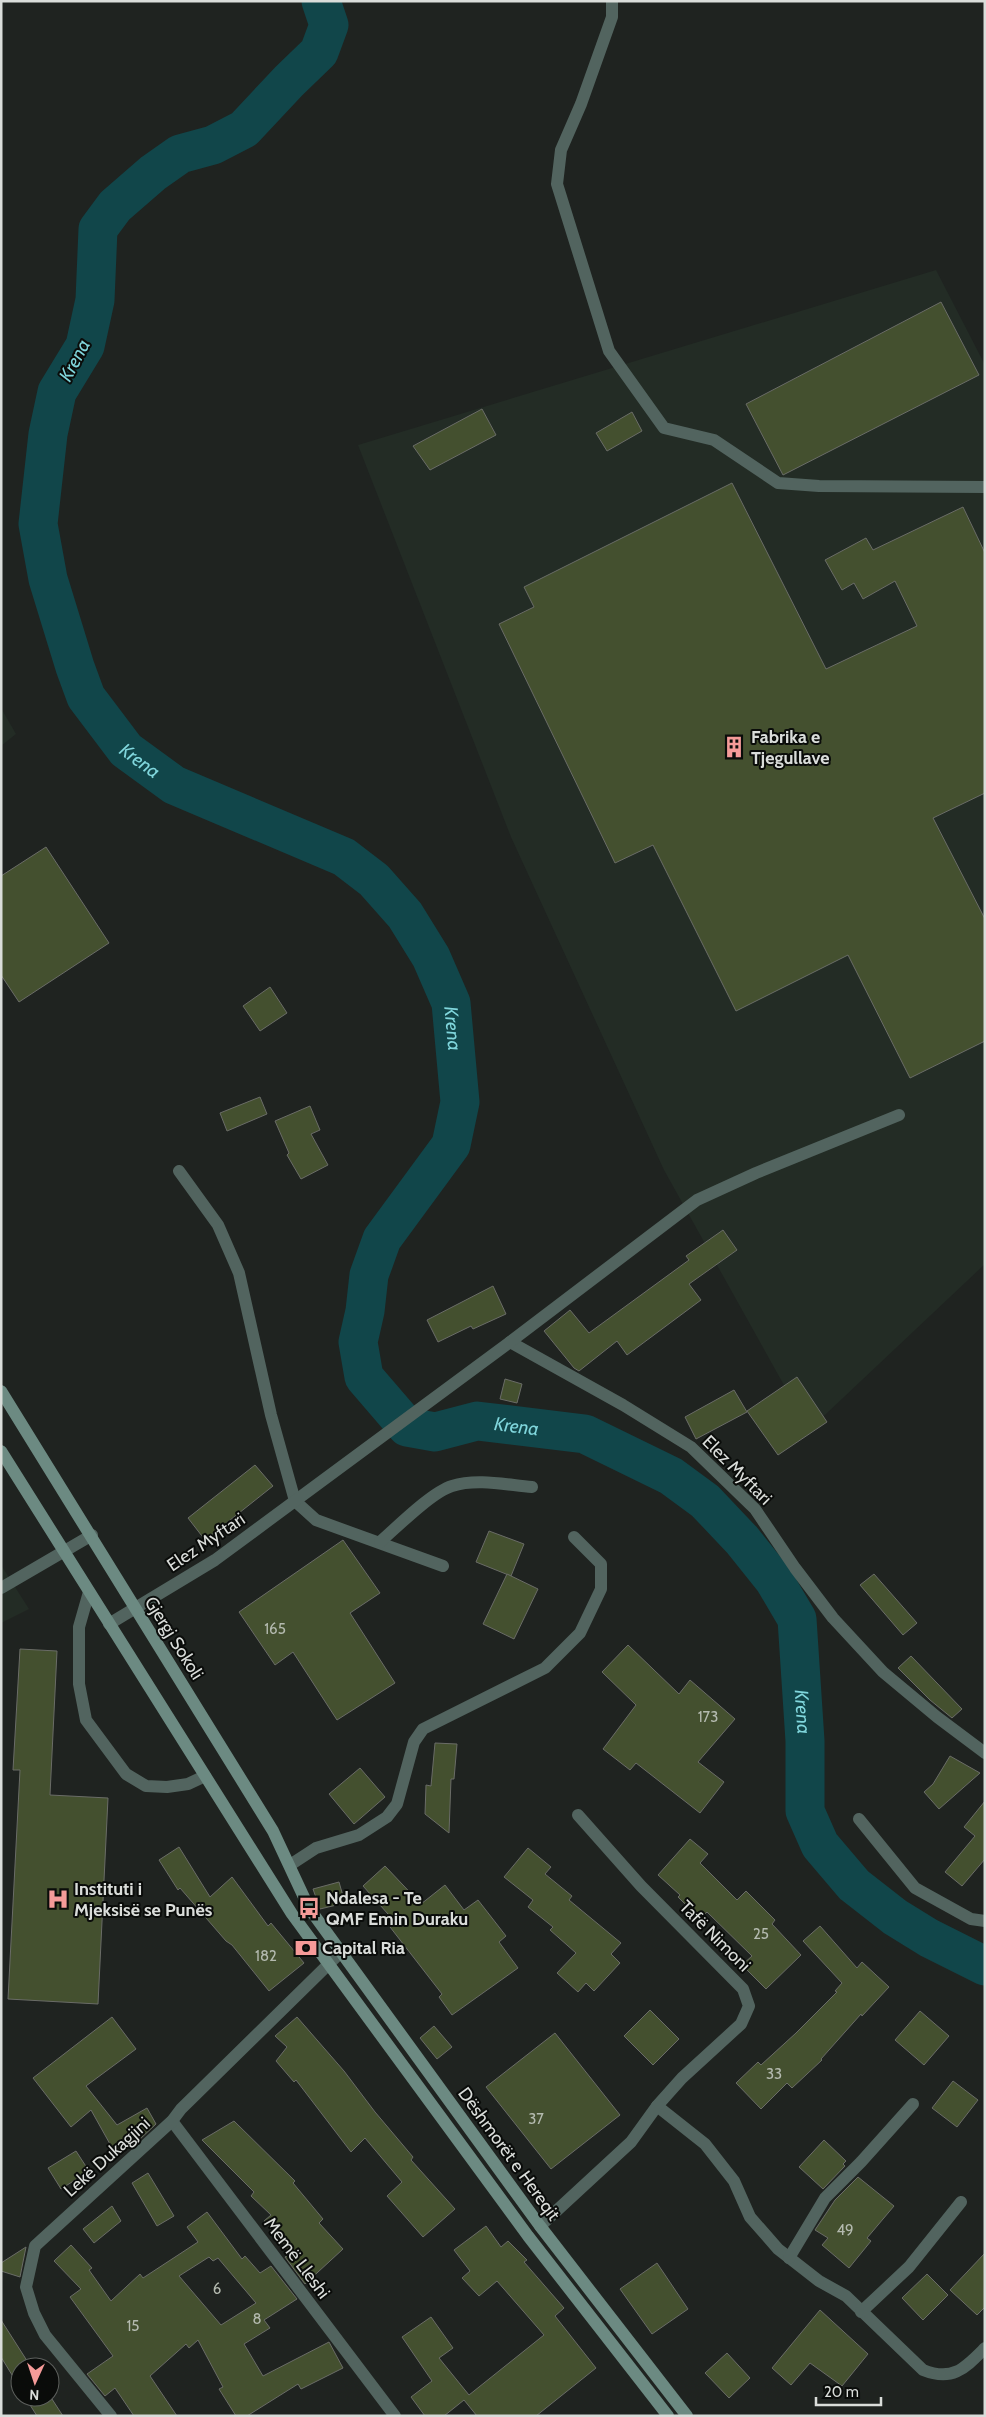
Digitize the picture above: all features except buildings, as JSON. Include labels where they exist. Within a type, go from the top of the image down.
[{"type":"main road","name":"Gjergj Sokoli","points":[[1,1392],[92,1535],[272,1831],[290,1864],[309,1908]]},
{"type":"main road","points":[[1,1451],[292,1914],[528,2236],[668,2416]]},
{"type":"main road","name":"Dëshmorët e Hereqit","points":[[309,1908],[540,2226],[687,2416]]},
{"type":"street","points":[[612,1],[612,17],[582,104],[561,150],[557,184],[609,351],[664,428],[714,440],[778,482],[819,486],[985,487]]},
{"type":"street","points":[[510,1342],[697,1200],[756,1173],[899,1115]]},
{"type":"street","points":[[179,1171],[218,1225],[239,1273],[271,1415],[295,1501],[316,1520],[443,1566]]},
{"type":"street","name":"Elez Myftari","points":[[109,1624],[215,1560],[510,1342],[623,1405],[691,1447],[755,1509],[795,1568],[833,1618],[883,1672],[937,1717],[985,1752]]},
{"type":"street","points":[[380,1542],[425,1503],[451,1486],[475,1482],[532,1487]]},
{"type":"street","points":[[1,1588],[63,1550],[92,1535]]},
{"type":"street","points":[[290,1864],[316,1848],[360,1835],[387,1817],[397,1804],[414,1742],[423,1729],[545,1668],[580,1633],[601,1590],[601,1564],[574,1537]]},
{"type":"street","points":[[90,1592],[79,1627],[79,1684],[86,1720],[126,1774],[146,1786],[168,1787],[188,1784],[205,1776]]},
{"type":"street","name":"Tafë Nimoni","points":[[540,2226],[631,2142],[657,2106],[682,2078],[741,2024],[749,2006],[743,1989],[641,1886],[578,1815]]},
{"type":"street","points":[[859,1819],[915,1888],[971,1919],[985,1921]]},
{"type":"street","name":"Lekë Dukagjini","points":[[111,2416],[45,2335],[34,2313],[26,2287],[35,2246],[172,2121],[181,2108],[341,1952]]},
{"type":"street","points":[[789,2258],[825,2198],[861,2162],[913,2104]]},
{"type":"street","points":[[657,2106],[705,2144],[734,2181],[750,2217],[789,2258],[819,2281],[846,2296],[923,2370],[935,2375],[948,2376],[964,2369],[985,2348]]},
{"type":"street","name":"Memë Lleshi","points":[[172,2121],[395,2416]]},
{"type":"street","points":[[861,2312],[909,2268],[961,2202]]},
{"type":"shaded area","points":[[936,270],[985,365],[985,1264],[809,1430],[664,1170],[511,837],[358,445]]},
{"type":"shaded area","points":[[1,708],[16,734],[1,746]]},
{"type":"shaded area","points":[[1,1565],[29,1609],[1,1623]]},
{"type":"waterway","name":"Krena","points":[[321,1],[329,25],[319,52],[244,129],[213,145],[180,154],[153,173],[115,206],[98,229],[95,300],[85,346],[57,392],[48,434],[38,524],[48,579],[75,667],[86,697],[126,750],[174,785],[344,857],[374,880],[405,915],[431,957],[451,1003],[460,1102],[451,1145],[382,1239],[369,1275],[365,1311],[358,1342],[364,1377],[407,1427],[435,1432],[477,1421],[585,1434],[671,1476],[705,1501],[742,1540],[774,1580],[797,1619],[805,1741],[805,1811],[820,1845],[854,1885],[895,1917],[929,1938],[985,1966]]},
{"type":"place","name":"Fabrika e Tjegullave","points":[[734,747]]},
{"type":"place","name":"Instituti i Mjeksisë se Punës","points":[[58,1899]]},
{"type":"place","name":"Ndalesa - Te QMF Emin Duraku","points":[[309,1908]]},
{"type":"place","name":"Capital Ria","points":[[306,1948]]}]
